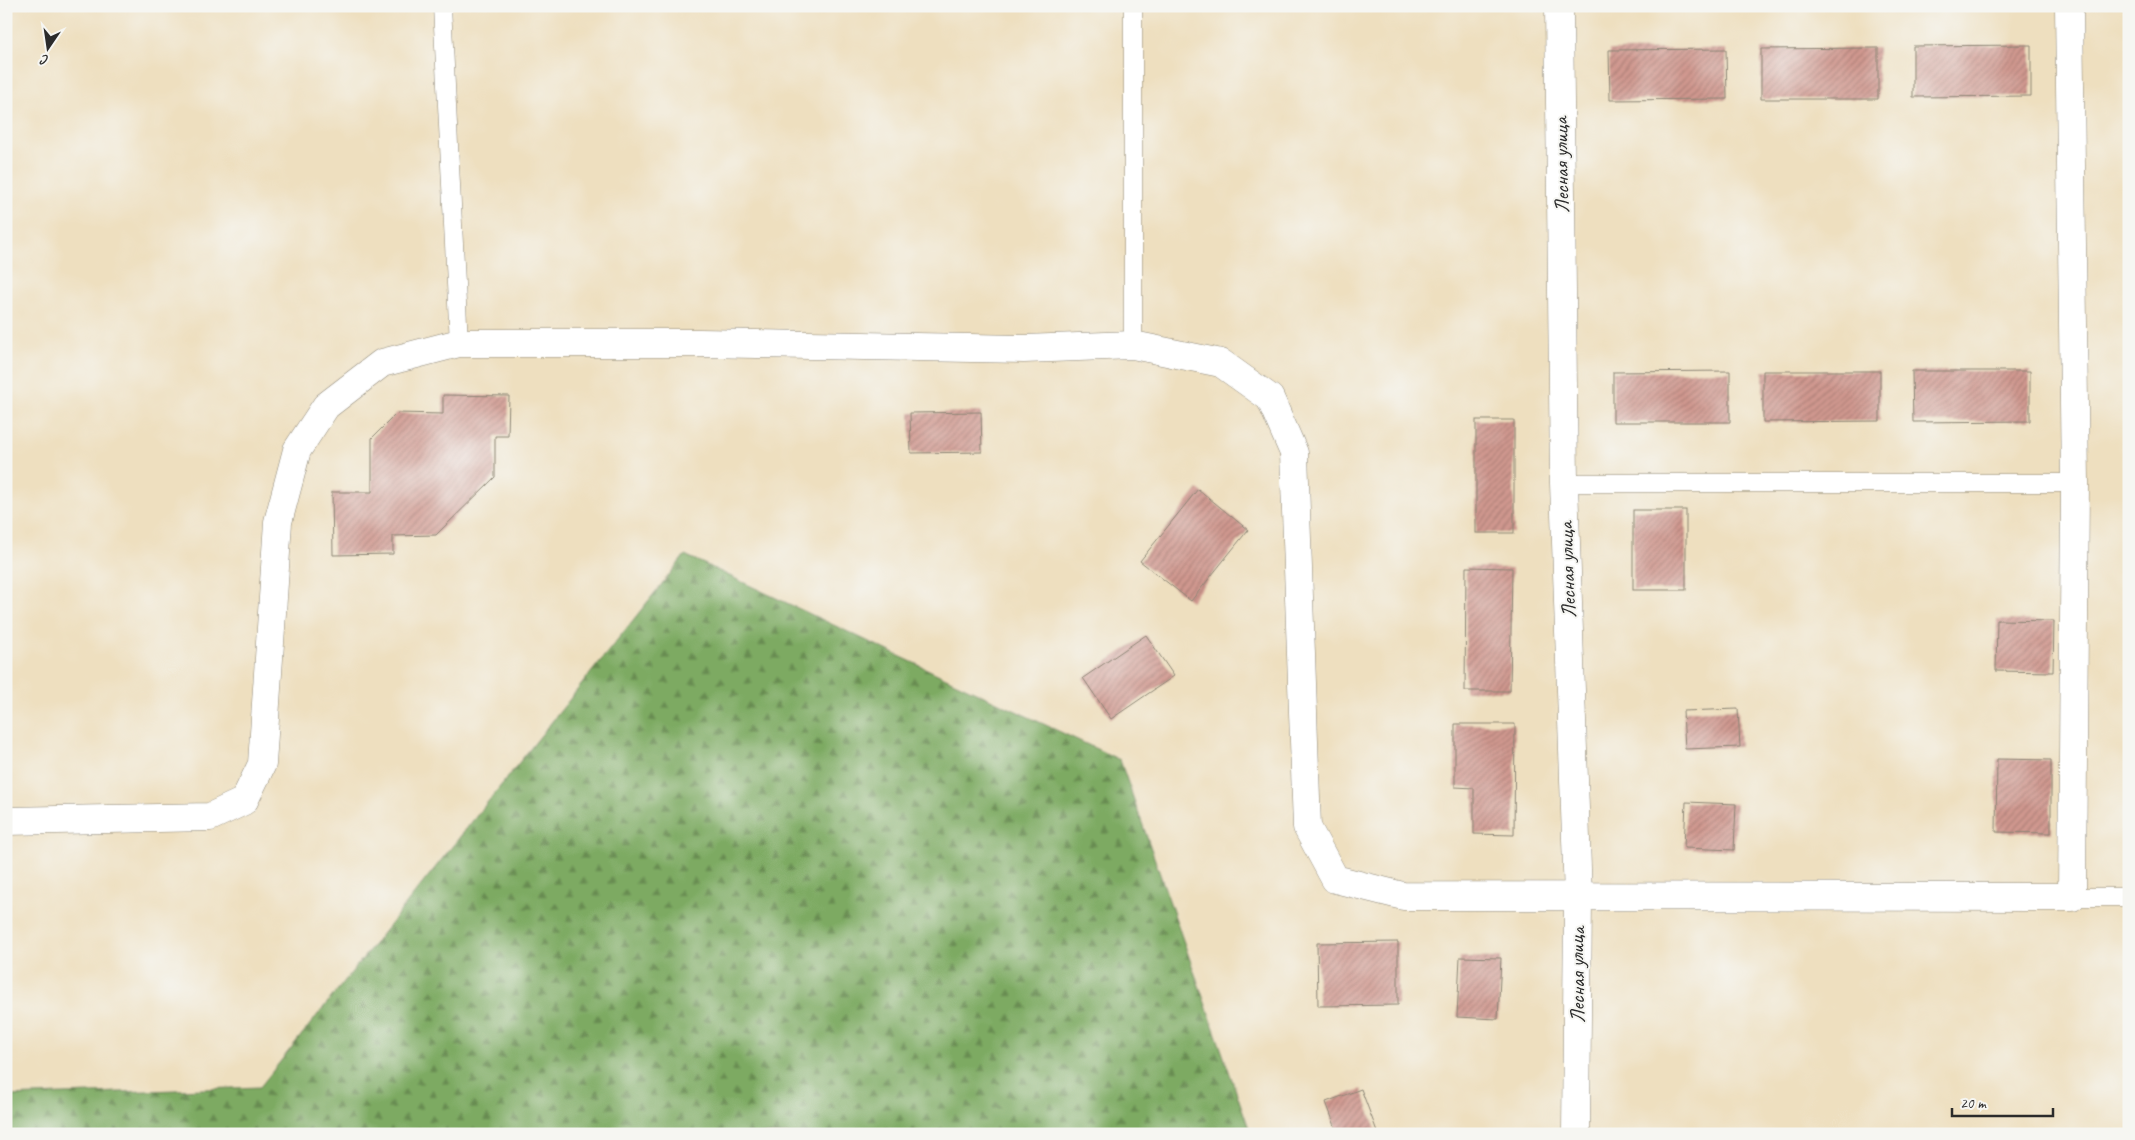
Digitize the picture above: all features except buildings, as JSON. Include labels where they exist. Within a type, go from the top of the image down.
[{"type":"street","name":"Лесная улица","points":[[1559,6],[1564,484],[1578,898],[1576,1134]]},
{"type":"street","points":[[6,821],[210,817],[244,801],[262,764],[278,522],[297,450],[326,406],[382,363],[459,343],[700,343],[1024,349],[1133,345],[1221,363],[1270,398],[1294,453],[1307,826],[1335,879],[1402,896],[1578,898],[2072,897],[2075,483],[2068,6]]},
{"type":"lane","points":[[442,6],[459,343]]},
{"type":"lane","points":[[1133,6],[1133,345]]},
{"type":"lane","points":[[1564,484],[2075,483]]},
{"type":"lane","points":[[2072,897],[2129,897]]},
{"type":"green space","points":[[685,555],[1120,760],[1251,1134],[6,1134],[6,1096],[260,1087]]}]
